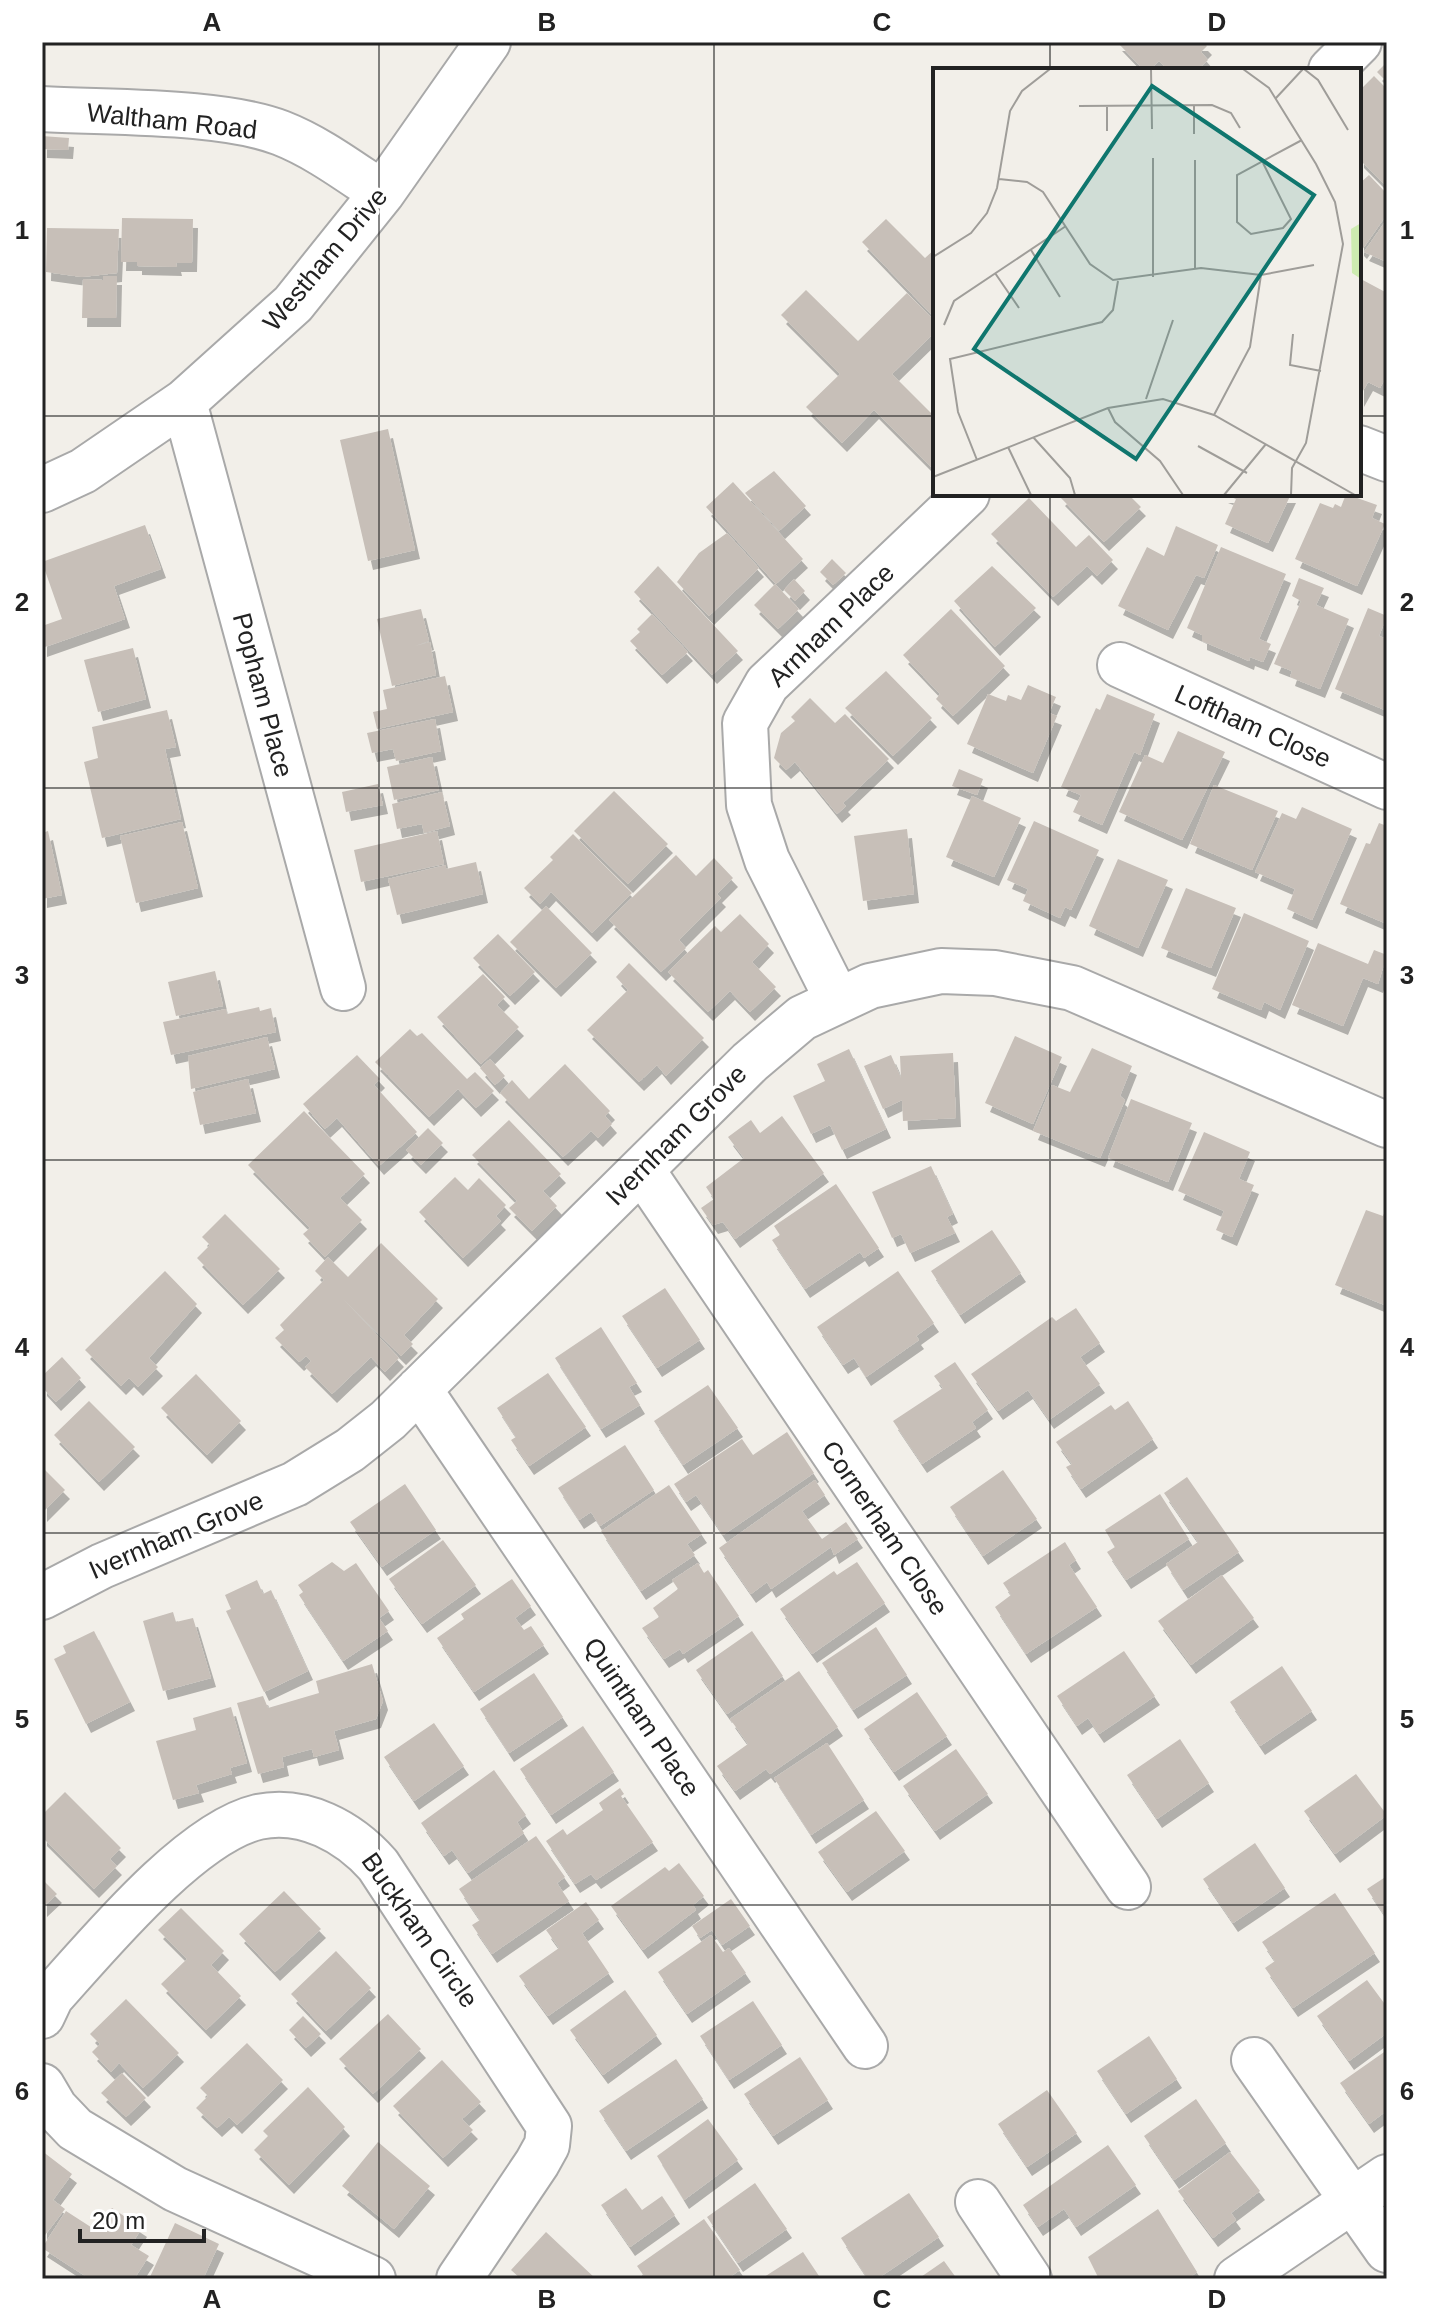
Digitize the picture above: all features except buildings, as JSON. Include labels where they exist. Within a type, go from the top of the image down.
[{"type":"street","name":"Westham Drive","points":[[42,490],[83,471],[184,402],[293,304],[382,193],[488,42]]},
{"type":"street","points":[[1333,68],[1359,42]]},
{"type":"street","name":"Waltham Road","points":[[42,109],[212,119],[279,132],[324,155],[382,193]]},
{"type":"street","name":"Popham Place","points":[[184,402],[343,988]]},
{"type":"street","points":[[1361,449],[1387,459]]},
{"type":"street","name":"Arnham Place","points":[[838,1001],[762,846],[749,805],[745,723],[767,684],[965,496]]},
{"type":"street","name":"Loftham Close","points":[[1120,665],[1387,787]]},
{"type":"street","name":"Ivernham Grove","points":[[42,1597],[102,1566],[295,1484],[350,1450],[419,1389],[750,1062],[802,1018],[870,986],[941,971],[995,973],[1072,988],[1383,1111]]},
{"type":"street","name":"Cornerham Close","points":[[642,1170],[1128,1887]]},
{"type":"street","name":"Quintham Place","points":[[419,1389],[865,2046]]},
{"type":"street","name":"Buckham Circle","points":[[42,2016],[51,1997],[145,1894],[226,1830],[260,1817],[294,1817],[321,1822],[357,1841],[378,1865],[549,2126],[547,2145],[537,2163],[459,2279]]},
{"type":"street","points":[[1254,2060],[1370,2188],[1387,2250]]},
{"type":"street","points":[[42,2086],[55,2108],[75,2129],[163,2182],[373,2279]]},
{"type":"street","points":[[1237,2279],[1370,2188]]},
{"type":"street","points":[[978,2202],[1029,2279]]}]
